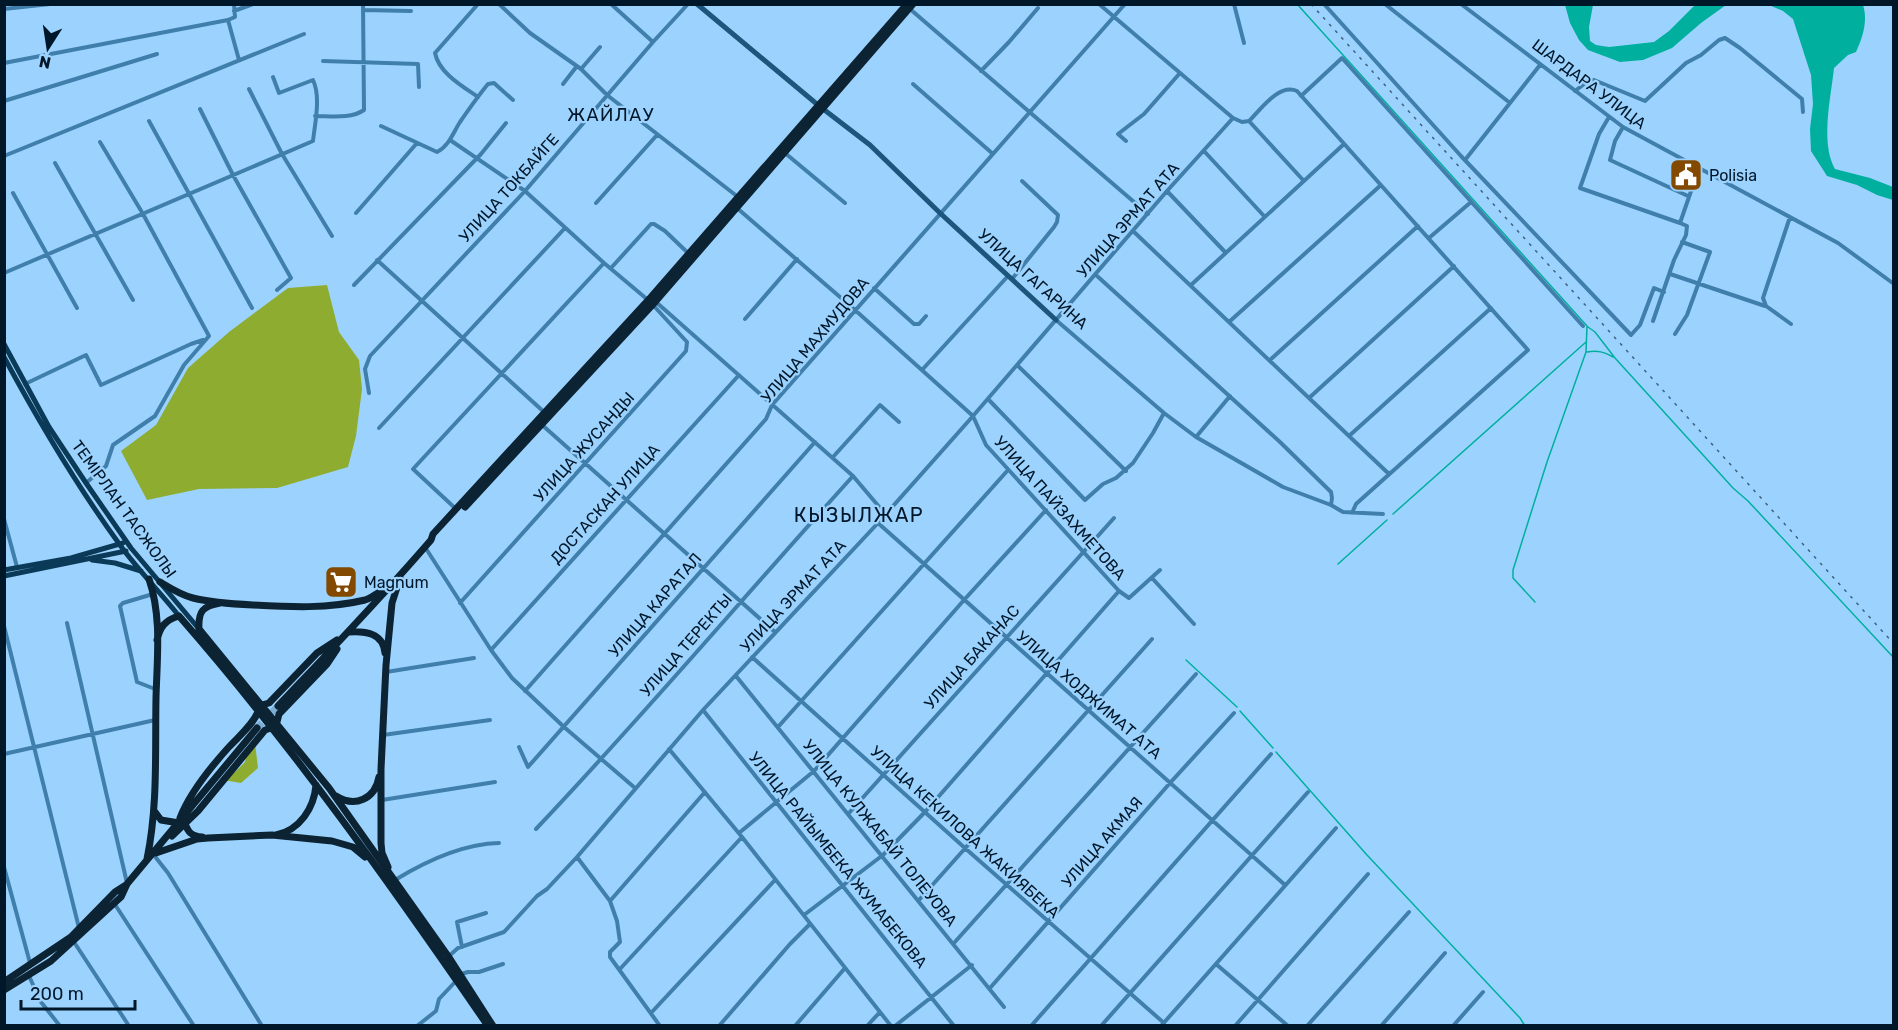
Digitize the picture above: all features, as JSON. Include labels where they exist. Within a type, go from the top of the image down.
[{"type":"highway","points":[[278,706],[361,619],[456,509],[652,301],[689,253],[908,5]]},
{"type":"highway","points":[[442,527],[541,424],[737,208],[785,153],[820,107]]},
{"type":"highway","points":[[159,582],[184,595],[220,603],[290,607],[325,606],[373,597],[400,575]]},
{"type":"highway","points":[[392,878],[382,854],[381,769],[392,603],[400,575]]},
{"type":"highway","points":[[146,576],[157,607],[154,808],[147,861]]},
{"type":"highway","points":[[352,602],[361,607],[363,613],[361,619]]},
{"type":"highway","points":[[199,629],[199,619],[205,608],[208,605],[220,603]]},
{"type":"highway","points":[[157,640],[162,625],[179,616]]},
{"type":"highway","name":"ТЕМІРЛАН ТАСЖОЛЫ","points":[[179,616],[256,715],[273,724]]},
{"type":"highway","name":"ТЕМІРЛАН ТАСЖОЛЫ","points":[[199,629],[266,704],[273,724]]},
{"type":"highway","points":[[266,704],[317,653],[348,632],[365,632],[377,636],[385,648],[386,669]]},
{"type":"highway","points":[[4,982],[51,962],[74,942],[327,664],[348,632]]},
{"type":"highway","points":[[208,838],[192,834],[183,821],[186,802],[225,750],[256,715]]},
{"type":"highway","points":[[273,724],[493,1026]]},
{"type":"highway","points":[[273,724],[334,795],[448,956],[488,1026]]},
{"type":"highway","points":[[183,821],[257,728]]},
{"type":"highway","points":[[334,795],[352,802],[366,798],[373,793],[378,784],[381,769]]},
{"type":"highway","points":[[272,835],[290,830],[299,823],[310,807],[316,785]]},
{"type":"highway","points":[[154,808],[161,820],[183,821]]},
{"type":"highway","points":[[153,854],[208,838],[272,835],[342,843],[360,852],[381,874]]},
{"type":"highway","points":[[4,990],[31,971],[112,900]]},
{"type":"main road","name":"ТЕМІРЛАН ТАСЖОЛЫ","points":[[4,344],[57,439],[126,541],[128,550],[179,616]]},
{"type":"main road","name":"ТЕМІРЛАН ТАСЖОЛЫ","points":[[4,357],[52,442],[120,545],[128,550],[159,582],[199,629]]},
{"type":"main road","points":[[4,570],[71,558],[120,545],[126,541]]},
{"type":"main road","points":[[4,576],[128,550]]},
{"type":"main road","points":[[84,560],[115,563],[146,576]]},
{"type":"street","points":[[4,9],[50,4]]},
{"type":"street","points":[[4,63],[228,20],[235,17],[234,4]]},
{"type":"street","points":[[234,11],[253,4]]},
{"type":"street","points":[[315,116],[346,116],[359,114],[364,110],[363,4]]},
{"type":"street","points":[[478,4],[435,53],[436,62],[454,80],[478,97]]},
{"type":"street","points":[[499,4],[530,33],[579,68],[607,95],[738,197]]},
{"type":"street","points":[[611,4],[653,42]]},
{"type":"street","name":"УЛИЦА ТОКБАЙГЕ","points":[[369,393],[365,369],[370,356],[525,191],[688,4]]},
{"type":"street","name":"УЛИЦА ГАГАРИНА","points":[[697,4],[820,107],[870,145],[1056,320],[1164,413],[1196,437],[1283,487],[1331,505],[1343,512],[1383,514]]},
{"type":"street","points":[[1099,4],[1233,118],[1242,122],[1249,121],[1282,91],[1290,88],[1297,91],[1528,350],[1356,504],[1352,513]]},
{"type":"street","name":"УЛИЦА МАХМУДОВА","points":[[525,691],[766,419],[772,405],[1125,4]]},
{"type":"street","points":[[1234,4],[1244,43]]},
{"type":"street","points":[[1324,4],[1465,160],[1631,335],[1640,325],[1654,288],[1664,292]]},
{"type":"street","points":[[1385,4],[1510,103]]},
{"type":"street","name":"ШАРДАРА УЛИЦА","points":[[1461,4],[1623,127],[1838,243],[1893,284]]},
{"type":"street","points":[[908,5],[1029,113],[1148,213]]},
{"type":"street","points":[[981,71],[1038,8]]},
{"type":"street","points":[[363,10],[411,11]]},
{"type":"street","points":[[228,20],[239,60]]},
{"type":"street","points":[[4,156],[304,34]]},
{"type":"street","points":[[1575,91],[1588,81],[1594,80],[1645,101],[1686,63],[1725,38],[1803,99],[1803,112]]},
{"type":"street","points":[[563,84],[600,47]]},
{"type":"street","points":[[4,101],[157,54]]},
{"type":"street","points":[[1302,96],[1342,58],[1582,326]]},
{"type":"street","points":[[322,61],[418,64],[419,87]]},
{"type":"street","points":[[1465,160],[1540,65]]},
{"type":"street","points":[[1126,141],[1118,134],[1144,114],[1180,73]]},
{"type":"street","points":[[4,273],[313,141],[315,82],[313,80],[279,93],[273,77]]},
{"type":"street","points":[[381,126],[437,152],[450,140],[458,125],[488,84],[492,82],[513,100]]},
{"type":"street","points":[[913,84],[993,154]]},
{"type":"street","points":[[249,89],[282,154],[332,236]]},
{"type":"street","points":[[200,109],[233,175],[291,278],[277,290]]},
{"type":"street","points":[[1609,117],[1599,134],[1580,188],[1687,226],[1653,321]]},
{"type":"street","name":"УЛИЦА ЭРМАТ АТА","points":[[448,956],[462,947],[504,932],[577,857],[703,710],[878,523],[973,416],[1132,231],[1233,118]]},
{"type":"street","points":[[149,121],[252,308]]},
{"type":"street","points":[[1249,121],[1304,180]]},
{"type":"street","points":[[354,285],[477,158],[506,123]]},
{"type":"street","points":[[1623,127],[1610,160],[1689,196]]},
{"type":"street","points":[[596,203],[657,135]]},
{"type":"street","points":[[450,140],[525,191],[604,263],[739,375],[854,476],[884,516]]},
{"type":"street","points":[[100,142],[142,214],[207,338]]},
{"type":"street","points":[[356,213],[417,143]]},
{"type":"street","points":[[1191,285],[1344,144]]},
{"type":"street","points":[[1204,151],[1264,216]]},
{"type":"street","points":[[785,153],[845,204]]},
{"type":"street","points":[[55,164],[133,300]]},
{"type":"street","points":[[1680,223],[1699,168]]},
{"type":"street","points":[[922,370],[1010,277],[1057,222],[1058,215],[1022,181]]},
{"type":"street","points":[[1230,322],[1381,185]]},
{"type":"street","points":[[1167,191],[1225,252]]},
{"type":"street","points":[[13,193],[78,308]]},
{"type":"street","points":[[1429,238],[1471,202]]},
{"type":"street","name":"УЛИЦА ПАЙЗАХМЕТОВА","points":[[737,208],[973,416],[986,445],[1119,591],[1129,598],[1160,570]]},
{"type":"street","points":[[1766,306],[1762,298],[1791,217]]},
{"type":"street","points":[[611,268],[651,224],[665,231],[689,253]]},
{"type":"street","points":[[1270,360],[1418,226]]},
{"type":"street","points":[[379,428],[565,228]]},
{"type":"street","points":[[1132,231],[1389,474]]},
{"type":"street","points":[[1675,334],[1688,315],[1710,252],[1682,242]]},
{"type":"street","points":[[744,320],[796,259]]},
{"type":"street","points":[[377,260],[545,413]]},
{"type":"street","points":[[456,509],[413,469],[604,263]]},
{"type":"street","points":[[1310,398],[1454,266]]},
{"type":"street","points":[[1670,274],[1766,306],[1791,324]]},
{"type":"street","points":[[1096,275],[1230,396],[1331,492],[1331,505]]},
{"type":"street","points":[[874,288],[914,324],[919,324],[926,316]]},
{"type":"street","name":"УЛИЦА ЖУСАНДЫ","points":[[460,603],[686,351],[687,342],[652,301]]},
{"type":"street","points":[[1349,436],[1491,308]]},
{"type":"street","points":[[25,384],[86,355],[101,385],[207,338]]},
{"type":"street","points":[[86,483],[106,466],[113,445],[155,416],[184,364],[207,338]]},
{"type":"street","points":[[1017,364],[1126,471]]},
{"type":"street","name":"ДОСТАСКАН УЛИЦА","points":[[490,650],[739,375]]},
{"type":"street","points":[[1196,437],[1230,396]]},
{"type":"street","points":[[988,399],[1085,500],[1102,484],[1126,471],[1164,413]]},
{"type":"street","points":[[833,458],[880,405],[899,422]]},
{"type":"street","points":[[541,424],[775,632]]},
{"type":"street","name":"УЛИЦА КАРАТАЛ","points":[[519,747],[528,767],[815,442]]},
{"type":"street","points":[[778,727],[1008,470]]},
{"type":"street","name":"УЛИЦА ТЕРЕКТЫ","points":[[536,830],[854,476]]},
{"type":"street","points":[[620,969],[740,835],[814,771],[1046,510]]},
{"type":"street","name":"УЛИЦА БАКАНАС","points":[[849,813],[1114,518]]},
{"type":"street","points":[[4,519],[17,567]]},
{"type":"street","name":"УЛИЦА ХОДЖИМАТ АТА","points":[[878,523],[1285,885]]},
{"type":"street","points":[[425,546],[490,650],[512,678],[564,727],[635,788]]},
{"type":"street","points":[[1152,578],[1194,624]]},
{"type":"street","points":[[804,915],[883,855],[925,812],[1119,591]]},
{"type":"street","points":[[154,594],[123,603],[120,606],[137,682],[156,689]]},
{"type":"street","points":[[67,623],[128,884]]},
{"type":"street","points":[[4,626],[79,929]]},
{"type":"street","points":[[919,900],[1152,639]]},
{"type":"street","name":"УЛИЦА КЕКИЛОВА ЖАКИЯБЕКА","points":[[752,657],[1048,922],[1131,993],[1163,1024]]},
{"type":"street","points":[[386,669],[474,658]]},
{"type":"street","points":[[954,943],[1196,674]]},
{"type":"street","name":"УЛИЦА КУЛЖАБАЙ ТОЛЕУОВА","points":[[736,676],[1004,1006]]},
{"type":"street","name":"УЛИЦА РАЙЫМБЕКА ЖУМАБЕКОВА","points":[[703,710],[954,1026]]},
{"type":"street","name":"УЛИЦА АКМАЯ","points":[[990,988],[1234,713]]},
{"type":"street","points":[[4,754],[156,720]]},
{"type":"street","points":[[383,735],[490,720]]},
{"type":"street","points":[[669,749],[893,1026],[972,965]]},
{"type":"street","points":[[1031,1026],[1270,754]]},
{"type":"street","points":[[382,800],[495,782]]},
{"type":"street","points":[[610,901],[705,792]]},
{"type":"street","points":[[1101,1026],[1308,792]]},
{"type":"street","points":[[1163,1024],[1336,828]]},
{"type":"street","points":[[392,878],[442,855],[488,843],[499,843]]},
{"type":"street","points":[[153,854],[168,873],[262,1026]]},
{"type":"street","points":[[577,857],[610,901],[617,921],[620,942],[610,952],[610,957],[660,1026]]},
{"type":"street","points":[[4,867],[41,1002],[60,1026]]},
{"type":"street","points":[[1235,1026],[1368,874]]},
{"type":"street","points":[[651,1013],[775,879]]},
{"type":"street","points":[[112,900],[194,1026]]},
{"type":"street","points":[[1307,1026],[1409,912]]},
{"type":"street","points":[[462,947],[457,922],[486,913]]},
{"type":"street","points":[[718,1026],[776,959],[810,924]]},
{"type":"street","points":[[74,942],[129,1026]]},
{"type":"street","points":[[1381,1026],[1445,953]]},
{"type":"street","points":[[417,1026],[425,1024],[436,1011],[439,999],[458,977],[468,972],[479,972],[503,963]]},
{"type":"street","points":[[1216,964],[1288,1026]]},
{"type":"street","points":[[795,1026],[845,968]]},
{"type":"street","points":[[1453,1026],[1484,992]]},
{"type":"street","points":[[867,1026],[880,1012]]},
{"type":"shaded area","points":[[1565,5],[1593,5],[1589,27],[1590,41],[1596,45],[1609,47],[1654,42],[1669,31],[1695,5],[1726,5],[1672,48],[1643,60],[1620,62],[1588,50],[1579,40],[1570,23]]},
{"type":"shaded area","points":[[1769,5],[1863,5],[1864,28],[1856,52],[1848,55],[1834,68],[1827,133],[1828,146],[1835,169],[1893,187],[1893,200],[1827,176],[1811,151],[1810,129],[1813,104],[1811,75],[1793,19],[1783,11]]},
{"type":"shaded area","points":[[327,285],[339,332],[359,360],[362,389],[356,436],[348,467],[277,488],[199,489],[147,500],[121,451],[156,425],[188,368],[229,332],[288,288]]},
{"type":"shaded area","points":[[255,743],[258,768],[241,783],[223,780],[245,762],[246,756]]},
{"type":"waterway","points":[[1297,4],[1587,326],[1586,352],[1547,462],[1513,570],[1513,578],[1535,602]]},
{"type":"waterway","points":[[1588,327],[1595,332],[1615,358],[1733,488],[1748,501],[1894,658]]},
{"type":"waterway","points":[[1393,514],[1586,342]]},
{"type":"waterway","points":[[1587,352],[1601,352],[1613,357]]},
{"type":"waterway","points":[[1338,564],[1387,520]]},
{"type":"waterway","points":[[1186,660],[1237,707]]},
{"type":"waterway","points":[[1240,711],[1273,748]]},
{"type":"waterway","points":[[1276,752],[1367,855],[1525,1026]]},
{"type":"tunnel","points":[[257,728],[278,706]]},
{"type":"railway","points":[[1311,4],[1894,644]]},
{"type":"place","name":"Polisia","points":[[1686,175]]},
{"type":"place","name":"Magnum","points":[[341,582]]},
{"type":"district","name":"ЖАЙЛАУ","points":[[611,115]]},
{"type":"district","name":"КЫЗЫЛЖАР","points":[[859,515]]}]
